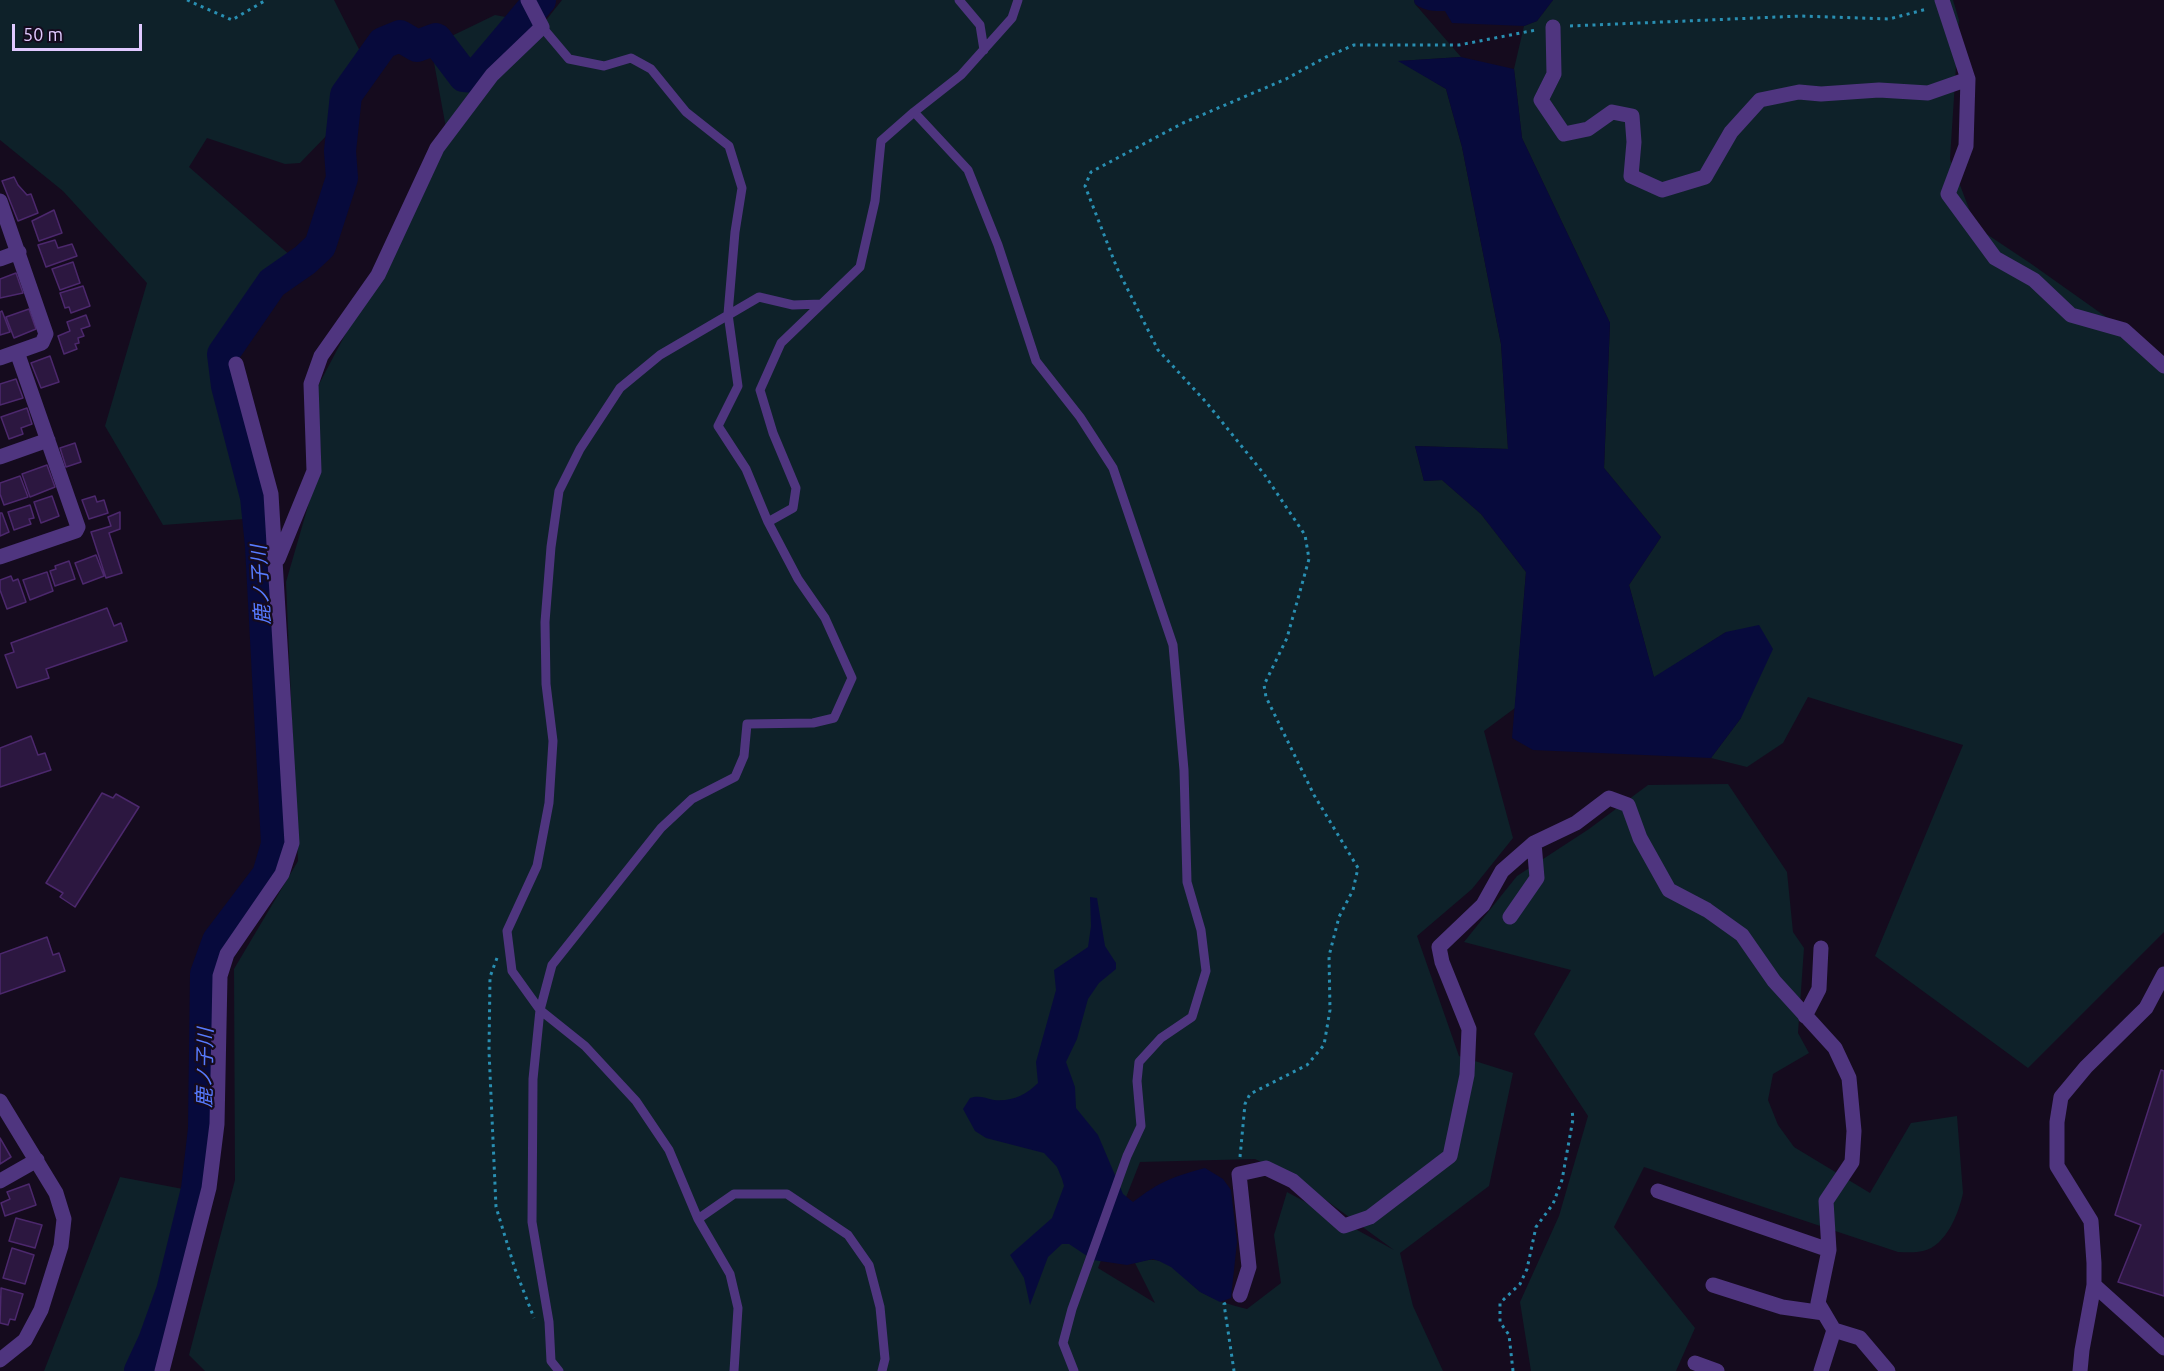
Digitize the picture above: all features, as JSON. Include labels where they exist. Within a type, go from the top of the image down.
[{"type":"street","points":[[276,565],[314,471],[311,384],[321,356],[378,276],[436,148],[492,75],[542,27],[528,0]]},
{"type":"street","points":[[1943,2],[1968,79],[1966,146],[1948,194],[1995,258],[2034,280],[2071,315],[2124,330],[2164,366]]},
{"type":"street","points":[[1553,27],[1554,75],[1541,100],[1564,134],[1588,129],[1612,112],[1632,116],[1634,142],[1631,176],[1662,190],[1705,177],[1731,132],[1760,100],[1799,92],[1821,94],[1879,90],[1928,93],[1968,79]]},
{"type":"street","points":[[0,201],[46,334],[42,343],[0,358]]},
{"type":"street","points":[[0,259],[18,252]]},
{"type":"street","points":[[0,557],[76,531],[78,527],[16,352]]},
{"type":"street","points":[[162,1371],[209,1188],[217,1124],[220,976],[226,954],[282,874],[292,843],[271,494],[236,364]]},
{"type":"street","points":[[0,457],[48,440]]},
{"type":"street","points":[[1240,1295],[1249,1266],[1239,1174],[1266,1168],[1293,1182],[1344,1226],[1370,1217],[1450,1156],[1467,1075],[1469,1029],[1442,962],[1439,947],[1483,905],[1502,871],[1534,843],[1575,824],[1609,798],[1628,805],[1640,838],[1669,890],[1707,910],[1742,935],[1774,981],[1835,1048],[1849,1078],[1854,1131],[1852,1162],[1826,1201],[1829,1250],[1818,1303],[1834,1330],[1860,1338],[1888,1371]]},
{"type":"street","points":[[1510,917],[1537,878],[1534,843]]},
{"type":"street","points":[[1805,1016],[1819,990],[1821,948]]},
{"type":"street","points":[[2080,1371],[2094,1285],[2091,1221],[2057,1166],[2057,1122],[2061,1097],[2086,1067],[2146,1008],[2164,974]]},
{"type":"street","points":[[0,1101],[56,1193],[64,1218],[61,1246],[42,1310],[25,1340],[0,1360]]},
{"type":"street","points":[[0,1182],[37,1160]]},
{"type":"street","points":[[1658,1191],[1829,1250]]},
{"type":"street","points":[[1713,1285],[1782,1307],[1824,1312]]},
{"type":"street","points":[[2094,1285],[2164,1348]]},
{"type":"street","points":[[1821,1371],[1834,1330]]},
{"type":"street","points":[[1695,1363],[1717,1371]]},
{"type":"lane","points":[[959,0],[980,25],[984,50]]},
{"type":"lane","points":[[768,522],[794,508],[796,488],[773,433],[760,390],[781,343],[860,267],[875,201],[881,141],[962,75],[1012,18],[1018,0]]},
{"type":"lane","points":[[542,27],[569,59],[604,66],[631,58],[651,69],[686,112],[729,146],[742,188],[735,232],[728,314],[738,386],[718,426],[746,468],[768,522],[798,579],[825,618],[852,678],[834,718],[813,723],[747,724],[744,756],[735,777],[692,799],[661,828],[552,964],[540,1010],[533,1079],[532,1222],[549,1322],[551,1361],[559,1371]]},
{"type":"lane","points":[[915,112],[968,170],[998,245],[1036,361],[1080,417],[1113,468],[1173,645],[1184,770],[1187,882],[1202,930],[1206,971],[1192,1017],[1161,1038],[1140,1062],[1137,1081],[1141,1126],[1127,1156],[1072,1309],[1063,1342],[1074,1371]]},
{"type":"lane","points":[[734,1371],[738,1308],[730,1274],[698,1219],[669,1150],[636,1101],[585,1046],[540,1010],[512,971],[507,931],[537,866],[549,804],[553,741],[546,684],[545,622],[551,547],[559,492],[580,449],[620,388],[660,355],[728,314],[759,297],[793,305],[821,304]]},
{"type":"lane","points":[[698,1219],[734,1194],[787,1194],[848,1235],[869,1265],[880,1307],[885,1359],[882,1371]]},
{"type":"path","points":[[187,0],[232,20],[266,0]]},
{"type":"path","points":[[1239,1174],[1245,1104],[1250,1094],[1306,1065],[1324,1045],[1330,1010],[1329,956],[1338,917],[1353,890],[1358,868],[1314,795],[1266,698],[1264,685],[1287,638],[1309,559],[1305,535],[1264,474],[1206,402],[1158,350],[1118,268],[1085,186],[1092,172],[1183,123],[1286,79],[1354,45],[1459,45],[1553,27],[1802,16],[1888,20],[1943,2]]},
{"type":"path","points":[[507,931],[490,977],[489,1051],[496,1207],[515,1269],[535,1320]]},
{"type":"path","points":[[1513,1371],[1509,1335],[1500,1322],[1500,1303],[1520,1284],[1527,1269],[1536,1227],[1553,1204],[1562,1180],[1573,1119],[1572,1110]]},
{"type":"path","points":[[1234,1371],[1224,1304],[1240,1295]]},
{"type":"shaded area","points":[[0,0],[334,0],[363,57],[330,132],[300,163],[285,164],[207,138],[189,167],[299,263],[220,367],[244,519],[163,525],[105,426],[147,283],[63,191],[0,140]]},
{"type":"shaded area","points":[[562,0],[1414,0],[1461,57],[1400,61],[1446,89],[1462,147],[1501,344],[1508,449],[1415,446],[1424,481],[1442,480],[1481,514],[1526,572],[1515,708],[1484,731],[1513,838],[1472,889],[1417,936],[1459,1056],[1513,1073],[1489,1186],[1400,1253],[1413,1306],[1443,1371],[205,1371],[189,1355],[235,1180],[234,969],[298,861],[286,582],[321,461],[317,388],[448,139],[431,46],[495,15],[543,24]],"holes":[[[1255,1159],[1297,1179],[1394,1250],[1287,1192],[1274,1235],[1281,1283],[1247,1309],[1203,1293],[1173,1268],[1160,1261],[1148,1260],[1135,1263],[1155,1303],[1098,1268],[1140,1162]]]},
{"type":"shaded area","points":[[1414,0],[1553,0],[1537,21],[1524,26],[1452,23],[1445,11],[1422,8],[1415,4]]},
{"type":"shaded area","points":[[1553,0],[1953,0],[1959,20],[1950,159],[1976,227],[2164,358],[2164,932],[2028,1068],[1875,956],[1963,745],[1808,697],[1783,743],[1747,767],[1711,758],[1741,718],[1726,632],[1654,678],[1629,585],[1661,537],[1604,468],[1610,323],[1522,138],[1514,69],[1524,26],[1537,21]]},
{"type":"shaded area","points":[[1461,57],[1514,69],[1522,138],[1610,323],[1604,468],[1661,537],[1629,585],[1654,677],[1726,632],[1759,625],[1773,649],[1741,718],[1711,758],[1533,750],[1512,738],[1526,572],[1481,514],[1442,480],[1424,481],[1415,446],[1508,449],[1501,344],[1462,147],[1446,89],[1398,61]]},
{"type":"shaded area","points":[[1728,784],[1787,872],[1793,932],[1804,948],[1798,1033],[1809,1053],[1773,1074],[1768,1100],[1778,1125],[1794,1147],[1870,1193],[1911,1123],[1957,1116],[1963,1193],[1958,1210],[1945,1236],[1931,1248],[1920,1252],[1898,1252],[1644,1167],[1614,1227],[1695,1328],[1676,1371],[1531,1371],[1520,1302],[1559,1216],[1588,1116],[1534,1034],[1571,970],[1464,942],[1517,876],[1589,829],[1648,785]]},
{"type":"shaded area","points":[[1090,897],[1097,898],[1105,946],[1116,963],[1116,969],[1099,983],[1088,999],[1077,1039],[1066,1062],[1075,1087],[1076,1108],[1098,1135],[1123,1194],[1133,1202],[1167,1181],[1205,1168],[1223,1179],[1231,1190],[1237,1242],[1231,1298],[1220,1302],[1200,1292],[1171,1267],[1159,1261],[1153,1259],[1127,1265],[1093,1260],[1069,1244],[1062,1244],[1048,1257],[1030,1305],[1024,1278],[1010,1255],[1052,1218],[1064,1186],[1062,1179],[1057,1167],[1044,1153],[986,1138],[975,1131],[963,1109],[970,1098],[1012,1099],[1038,1083],[1036,1062],[1056,990],[1054,970],[1088,947],[1091,926]]},
{"type":"shaded area","points":[[120,1177],[183,1189],[153,1316],[128,1371],[44,1371]]},
{"type":"building","points":[[14,177],[27,195],[31,194],[38,213],[18,221],[2,181]]},
{"type":"building","points":[[54,210],[62,233],[39,241],[32,221]]},
{"type":"building","points":[[55,240],[58,248],[72,244],[77,256],[46,267],[38,245]]},
{"type":"building","points":[[73,262],[80,283],[60,290],[52,269]]},
{"type":"building","points":[[16,273],[23,293],[0,298],[0,279]]},
{"type":"building","points":[[83,286],[90,306],[71,313],[69,307],[65,308],[60,293]]},
{"type":"building","points":[[29,309],[36,329],[14,338],[6,317]]},
{"type":"building","points":[[2,311],[10,332],[0,335],[0,312]]},
{"type":"building","points":[[86,315],[90,326],[81,329],[84,336],[78,338],[79,343],[75,344],[77,349],[64,354],[58,336],[70,331],[67,322]]},
{"type":"building","points":[[50,356],[59,382],[41,388],[31,363]]},
{"type":"building","points":[[16,379],[23,398],[0,405],[0,384]]},
{"type":"building","points":[[27,408],[32,424],[21,428],[23,434],[9,439],[1,417]]},
{"type":"building","points":[[75,443],[81,462],[66,467],[60,448]]},
{"type":"building","points":[[47,465],[55,487],[30,497],[22,474]]},
{"type":"building","points":[[20,476],[28,497],[4,505],[0,494],[0,483]]},
{"type":"building","points":[[52,496],[59,516],[41,523],[34,502]]},
{"type":"building","points":[[95,496],[97,502],[104,500],[108,513],[89,519],[82,500]]},
{"type":"building","points":[[30,505],[34,518],[29,519],[31,524],[14,530],[8,512]]},
{"type":"building","points":[[120,512],[120,529],[109,533],[122,573],[106,578],[91,532],[111,526],[108,517]]},
{"type":"building","points":[[0,513],[2,513],[9,532],[0,536]]},
{"type":"building","points":[[96,555],[104,576],[83,584],[75,563]]},
{"type":"building","points":[[69,561],[75,579],[55,586],[50,571],[56,569],[55,566]]},
{"type":"building","points":[[47,572],[53,591],[30,600],[23,580]]},
{"type":"building","points":[[11,576],[13,581],[18,579],[26,602],[7,609],[0,590],[0,580]]},
{"type":"building","points":[[107,608],[114,626],[121,623],[127,641],[46,669],[49,678],[17,688],[5,655],[14,652],[11,643]]},
{"type":"building","points":[[31,736],[38,755],[45,753],[51,770],[0,787],[0,748]]},
{"type":"building","points":[[102,793],[113,798],[116,794],[139,807],[75,907],[60,897],[63,893],[46,883]]},
{"type":"building","points":[[47,937],[53,955],[59,953],[65,971],[0,994],[0,954]]},
{"type":"building","points":[[2161,1070],[2164,1071],[2164,1296],[2118,1282],[2141,1225],[2115,1215]]},
{"type":"building","points":[[0,1138],[11,1157],[0,1164]]},
{"type":"building","points":[[29,1184],[36,1205],[5,1216],[1,1203],[10,1199],[7,1192]]},
{"type":"building","points":[[16,1218],[42,1225],[35,1248],[9,1241]]},
{"type":"building","points":[[12,1248],[34,1255],[25,1284],[3,1278]]},
{"type":"building","points":[[1,1288],[23,1294],[15,1320],[10,1319],[8,1325],[0,1323]]},
{"type":"waterway","name":"鹿ノ子川","points":[[140,1371],[154,1341],[172,1291],[197,1189],[204,1129],[206,974],[218,941],[268,875],[277,844],[261,546],[256,497],[227,386],[223,354],[272,283],[305,260],[320,246],[342,178],[340,151],[346,95],[383,43],[400,36],[417,46],[436,39],[464,76],[475,77],[540,0]]}]
